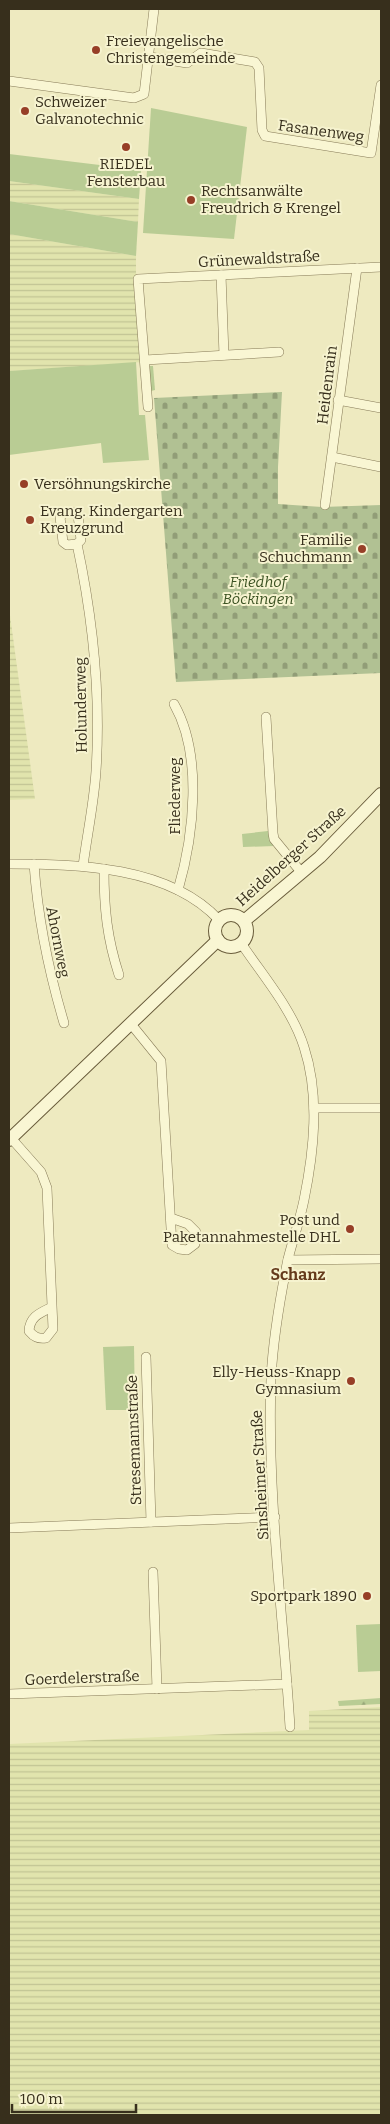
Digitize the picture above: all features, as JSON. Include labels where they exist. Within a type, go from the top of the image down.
[{"type":"main road","name":"Heidelberger Straße","points":[[244,921],[345,832],[381,794]]},
{"type":"main road","name":"Heidelberger Straße","points":[[220,920],[232,915],[244,921],[247,929],[246,937],[241,943]]},
{"type":"main road","points":[[220,920],[215,933],[218,940],[224,946],[233,947],[241,943]]},
{"type":"main road","points":[[10,1139],[218,940]]},
{"type":"street","points":[[9,81],[134,98],[144,94],[150,57],[154,9]]},
{"type":"street","name":"Fasanenweg","points":[[150,57],[187,64],[201,53],[255,62],[258,68],[262,126],[265,136],[371,153],[381,85]]},
{"type":"street","name":"Grünewaldstraße","points":[[145,360],[138,279],[381,266]]},
{"type":"street","name":"Heidenrain","points":[[325,506],[357,268]]},
{"type":"street","points":[[220,275],[224,355]]},
{"type":"street","points":[[148,407],[145,360],[279,352]]},
{"type":"street","points":[[338,400],[381,408]]},
{"type":"street","points":[[332,457],[381,467]]},
{"type":"street","name":"Holunderweg","points":[[77,544],[87,593],[97,691],[96,773],[83,866]]},
{"type":"street","name":"Fliederweg","points":[[174,704],[185,726],[192,794],[190,840],[178,890]]},
{"type":"street","points":[[266,717],[274,839],[301,872]]},
{"type":"street","points":[[9,864],[83,866],[156,881],[178,890],[202,904],[220,920]]},
{"type":"street","name":"Ahornweg","points":[[34,864],[37,911],[44,950],[64,1023]]},
{"type":"street","points":[[104,869],[104,912],[110,946],[119,975]]},
{"type":"street","name":"Sinsheimer Straße","points":[[241,943],[276,994],[298,1033],[308,1065],[314,1108],[311,1155],[304,1200],[288,1260],[274,1342],[272,1376],[271,1441],[290,1727]]},
{"type":"street","points":[[131,1024],[161,1061],[171,1218]]},
{"type":"street","points":[[314,1108],[381,1108]]},
{"type":"street","points":[[10,1139],[40,1172],[47,1188],[52,1307]]},
{"type":"street","points":[[288,1260],[381,1259]]},
{"type":"street","name":"Stresemannstraße","points":[[146,1357],[150,1522]]},
{"type":"street","name":"Stresemannstraße","points":[[9,1528],[275,1517]]},
{"type":"street","name":"Goerdelerstraße","points":[[153,1572],[156,1689]]},
{"type":"street","name":"Goerdelerstraße","points":[[9,1694],[287,1684]]},
{"type":"green space","points":[[151,108],[247,127],[234,239],[143,233]]},
{"type":"green space","points":[[9,154],[141,170],[139,199],[9,181]]},
{"type":"green space","points":[[9,181],[139,199],[138,222],[9,201]]},
{"type":"green space","points":[[9,201],[138,222],[136,256],[9,234]]},
{"type":"green space","points":[[9,234],[136,256],[143,362],[9,371]]},
{"type":"green space","points":[[136,362],[139,415],[145,415],[149,460],[103,463],[101,443],[9,455],[9,371]]},
{"type":"green space","points":[[149,366],[153,366],[155,390],[151,391]]},
{"type":"green space","name":"Friedhof Böckingen","points":[[282,392],[278,504],[322,507],[381,505],[381,673],[176,682],[154,398]]},
{"type":"green space","points":[[9,608],[35,799],[9,800]]},
{"type":"green space","points":[[268,831],[275,846],[243,847],[242,834]]},
{"type":"green space","points":[[134,1346],[135,1410],[106,1410],[103,1347]]},
{"type":"green space","points":[[381,1624],[381,1671],[358,1672],[356,1625]]},
{"type":"green space","points":[[381,1698],[381,1704],[339,1706],[338,1701]]},
{"type":"green space","points":[[381,1707],[381,2115],[9,2115],[9,1744],[309,1730],[309,1711]]},
{"type":"place","name":"Freievangelische Christengemeinde","points":[[96,50]]},
{"type":"place","name":"Schweizer Galvanotechnic","points":[[25,111]]},
{"type":"place","name":"RIEDEL Fensterbau","points":[[126,147]]},
{"type":"place","name":"Rechtsanwälte Freudrich & Krengel","points":[[191,200]]},
{"type":"place","name":"Versöhnungskirche","points":[[24,484]]},
{"type":"place","name":"Evang. Kindergarten Kreuzgrund","points":[[30,520]]},
{"type":"place","name":"Familie Schuchmann","points":[[362,549]]},
{"type":"place","name":"Post und Paketannahmestelle DHL","points":[[350,1229]]},
{"type":"place","name":"Elly-Heuss-Knapp Gymnasium","points":[[351,1381]]},
{"type":"place","name":"Sportpark 1890","points":[[367,1596]]},
{"type":"district","name":"Schanz","points":[[298,1274]]}]
